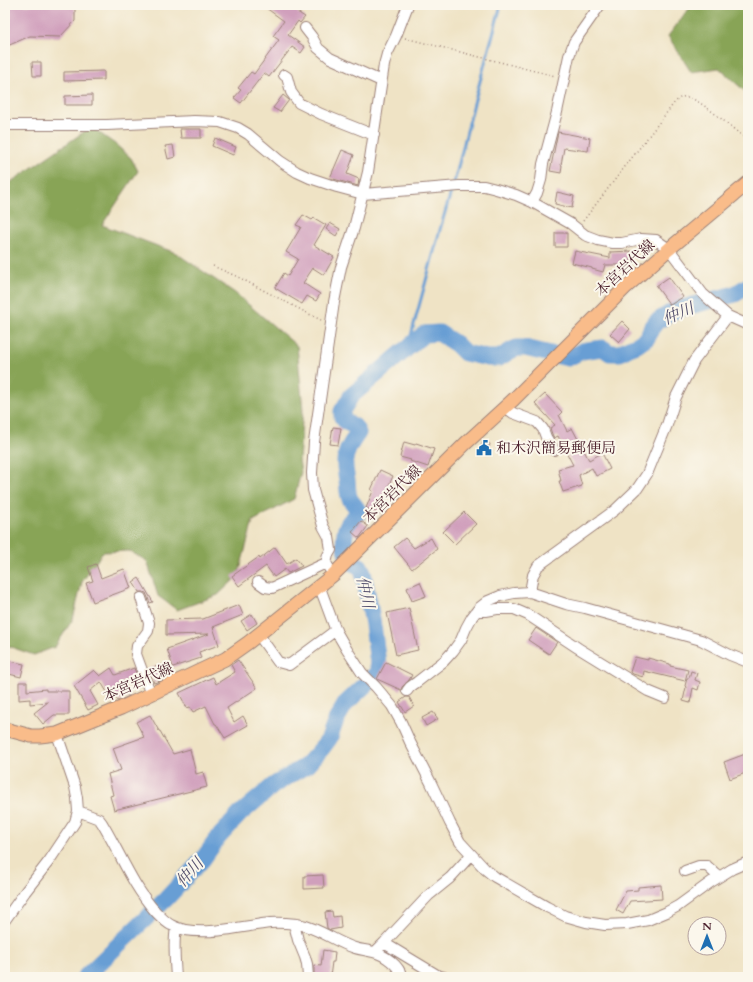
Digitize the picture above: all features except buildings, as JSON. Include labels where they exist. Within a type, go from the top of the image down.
[{"type":"main road","name":"本宮岩代線","points":[[5,729],[31,736],[57,734],[122,708],[225,659],[333,575],[466,443],[505,408],[625,288],[748,183]]},
{"type":"street","points":[[333,575],[326,563],[331,550],[329,536],[323,526],[313,490],[312,473],[314,442],[330,324],[340,268],[354,228],[368,172],[381,81],[387,54],[408,5]]},
{"type":"street","points":[[532,202],[537,193],[541,180],[543,164],[557,112],[569,56],[574,42],[600,5]]},
{"type":"street","points":[[305,28],[319,50],[330,58],[381,81]]},
{"type":"street","points":[[284,75],[287,77],[291,92],[299,103],[320,114],[374,135]]},
{"type":"street","points":[[5,124],[107,125],[220,122],[238,128],[248,134],[280,161],[297,172],[310,178],[363,194],[460,186],[484,186],[516,195],[532,202],[546,209],[586,235],[598,240],[613,243],[622,243],[641,239],[656,240],[669,249],[703,294],[728,316],[748,325]]},
{"type":"street","points":[[530,592],[533,575],[538,566],[615,510],[636,489],[647,474],[667,425],[676,397],[694,361],[728,316]]},
{"type":"street","points":[[505,408],[537,422],[543,429],[554,450]]},
{"type":"street","points":[[258,582],[264,587],[272,588],[326,563]]},
{"type":"street","points":[[319,585],[336,630],[346,650],[355,665],[392,706],[460,842],[485,869],[495,876],[565,916],[586,922],[605,925],[639,922],[660,915],[678,906],[732,869],[748,862]]},
{"type":"street","points":[[407,691],[453,651],[462,640],[466,628],[477,611],[488,601],[500,596],[514,593],[530,592],[566,604],[701,640],[730,655],[748,662]]},
{"type":"street","points":[[141,598],[149,623],[148,632],[137,646],[136,654],[151,695]]},
{"type":"street","points":[[477,611],[514,610],[528,616],[648,691],[665,698]]},
{"type":"street","points":[[258,634],[278,662],[288,665],[336,630]]},
{"type":"street","points":[[5,920],[49,861],[75,822],[78,811],[75,787],[57,734]]},
{"type":"street","points":[[78,811],[99,819],[139,891],[163,920],[170,925],[176,928],[192,931],[232,929],[271,923],[294,924],[309,927],[345,945],[374,952],[392,963],[400,971],[402,977]]},
{"type":"street","points":[[374,952],[429,895],[450,878],[472,855]]},
{"type":"street","points":[[685,872],[699,866],[707,866],[719,877]]},
{"type":"street","points":[[294,924],[307,964],[308,977]]},
{"type":"street","points":[[176,928],[176,977]]},
{"type":"street","points":[[384,943],[437,975],[444,977]]},
{"type":"path","points":[[396,36],[564,79]]},
{"type":"path","points":[[577,229],[670,108],[680,98],[684,96],[690,97],[699,102],[745,138]]},
{"type":"path","points":[[213,266],[238,277],[330,324]]},
{"type":"green space","points":[[692,5],[748,5],[748,94],[719,68],[691,72],[668,36]]},
{"type":"green space","points":[[91,127],[115,144],[131,158],[138,171],[102,225],[176,253],[235,293],[297,346],[303,410],[299,460],[301,472],[294,499],[253,521],[238,576],[218,595],[177,610],[158,596],[147,561],[129,551],[103,552],[82,582],[73,619],[55,647],[34,655],[5,645],[5,186]]},
{"type":"waterway","points":[[424,334],[410,339],[456,175],[501,5]]},
{"type":"waterway","name":"仲川","points":[[85,977],[166,899],[203,859],[217,839],[240,814],[274,785],[307,765],[329,739],[336,720],[346,703],[378,673],[373,624],[363,572],[360,566],[354,564],[350,560],[346,551],[344,539],[348,524],[359,512],[349,497],[345,469],[347,452],[358,433],[354,426],[346,422],[342,417],[342,411],[351,396],[424,334],[439,333],[456,344],[465,353],[488,358],[499,358],[517,348],[525,348],[568,358],[582,351],[603,348],[610,353],[620,353],[637,345],[647,338],[656,322],[675,310],[735,294],[748,286]]},
{"type":"place","name":"和木沢簡易郵便局","points":[[484,448]]}]
